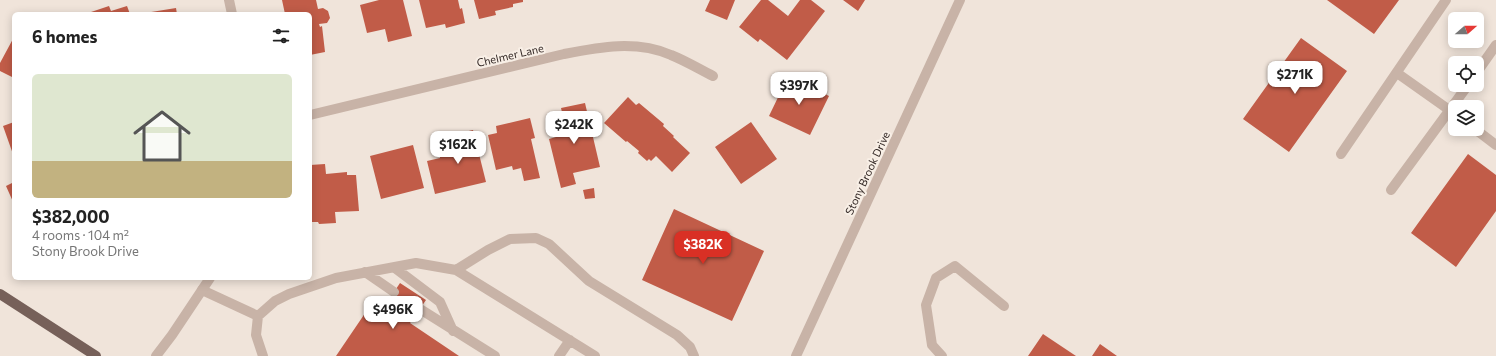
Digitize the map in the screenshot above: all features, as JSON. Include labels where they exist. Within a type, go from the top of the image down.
[{"type":"main road","points":[[0,294],[96,356]]},
{"type":"street","points":[[229,0],[232,12]]},
{"type":"street","name":"Stony Brook Drive","points":[[796,356],[960,0]]},
{"type":"street","points":[[1341,154],[1446,0]]},
{"type":"street","points":[[1484,62],[1496,44]]},
{"type":"street","name":"Chelmer Lane","points":[[312,115],[564,54],[600,47],[625,45],[649,48],[671,55],[713,76]]},
{"type":"street","points":[[1397,73],[1448,109]]},
{"type":"street","points":[[1391,190],[1448,117]]},
{"type":"street","points":[[1484,136],[1496,145]]},
{"type":"street","points":[[456,270],[488,250],[510,239],[536,238],[548,244],[589,281],[678,335],[690,347],[694,356]]},
{"type":"street","points":[[263,356],[256,335],[258,316],[275,301],[289,294],[336,278],[416,263],[456,270],[595,356]]},
{"type":"street","points":[[942,356],[932,345],[926,305],[936,278],[955,266],[1004,306]]},
{"type":"street","points":[[395,268],[440,302],[453,331]]},
{"type":"street","points":[[365,272],[394,292]]},
{"type":"street","points":[[156,356],[172,336],[209,280]]},
{"type":"street","points":[[202,290],[258,316]]},
{"type":"street","points":[[420,309],[495,356]]},
{"type":"street","points":[[559,356],[570,340]]},
{"type":"building","points":[[282,0],[316,0],[318,9],[323,8],[328,11],[330,18],[327,23],[319,24],[320,27],[322,26],[325,52],[312,55],[312,12],[285,12]]},
{"type":"building","points":[[379,0],[403,0],[412,36],[388,42],[385,29],[367,33],[360,5]]},
{"type":"building","points":[[419,0],[458,0],[460,9],[462,8],[465,23],[446,28],[445,24],[426,28]]},
{"type":"building","points":[[474,0],[523,0],[523,2],[513,4],[513,7],[495,11],[496,15],[479,19]]},
{"type":"building","points":[[710,0],[735,0],[727,20],[705,11]]},
{"type":"building","points":[[761,0],[768,0],[788,16],[800,0],[811,0],[825,11],[787,60],[760,39],[758,42],[739,27]]},
{"type":"building","points":[[843,0],[865,0],[858,11]]},
{"type":"building","points":[[1327,0],[1399,0],[1374,34]]},
{"type":"building","points":[[109,6],[111,11],[127,6],[129,12],[91,12]]},
{"type":"building","points":[[176,8],[177,12],[151,12]]},
{"type":"building","points":[[1301,38],[1347,71],[1289,152],[1243,119]]},
{"type":"building","points":[[12,41],[12,77],[0,71],[0,63]]},
{"type":"building","points":[[793,78],[829,96],[810,135],[769,116],[783,87],[788,90]]},
{"type":"building","points":[[628,97],[636,105],[639,103],[664,124],[663,126],[690,153],[672,172],[656,156],[651,161],[649,159],[647,161],[638,153],[639,151],[604,123]]},
{"type":"building","points":[[585,103],[600,167],[573,173],[576,184],[561,188],[549,139],[556,137],[553,128],[565,125],[561,108]]},
{"type":"building","points":[[530,118],[535,138],[531,139],[540,178],[524,181],[521,168],[513,170],[512,166],[496,170],[488,135],[497,133],[496,126]]},
{"type":"building","points":[[751,122],[777,159],[741,184],[715,147]]},
{"type":"building","points":[[12,123],[12,151],[3,126]]},
{"type":"building","points":[[473,130],[486,182],[435,194],[427,161],[440,158],[440,154],[455,151],[451,135]]},
{"type":"building","points":[[413,145],[424,188],[381,199],[370,156]]},
{"type":"building","points":[[1468,154],[1496,175],[1496,211],[1456,267],[1411,233]]},
{"type":"building","points":[[325,164],[326,174],[347,172],[347,175],[356,175],[359,211],[335,212],[336,223],[319,224],[318,222],[312,222],[312,165]]},
{"type":"building","points":[[12,183],[12,200],[6,186]]},
{"type":"building","points":[[594,188],[595,198],[585,199],[583,190]]},
{"type":"building","points":[[674,209],[764,251],[732,321],[642,280]]},
{"type":"building","points":[[400,283],[426,300],[410,323],[459,356],[336,356],[374,300],[384,307]]},
{"type":"building","points":[[1043,334],[1076,356],[1028,356]]},
{"type":"building","points":[[1100,344],[1117,356],[1092,356]]}]
